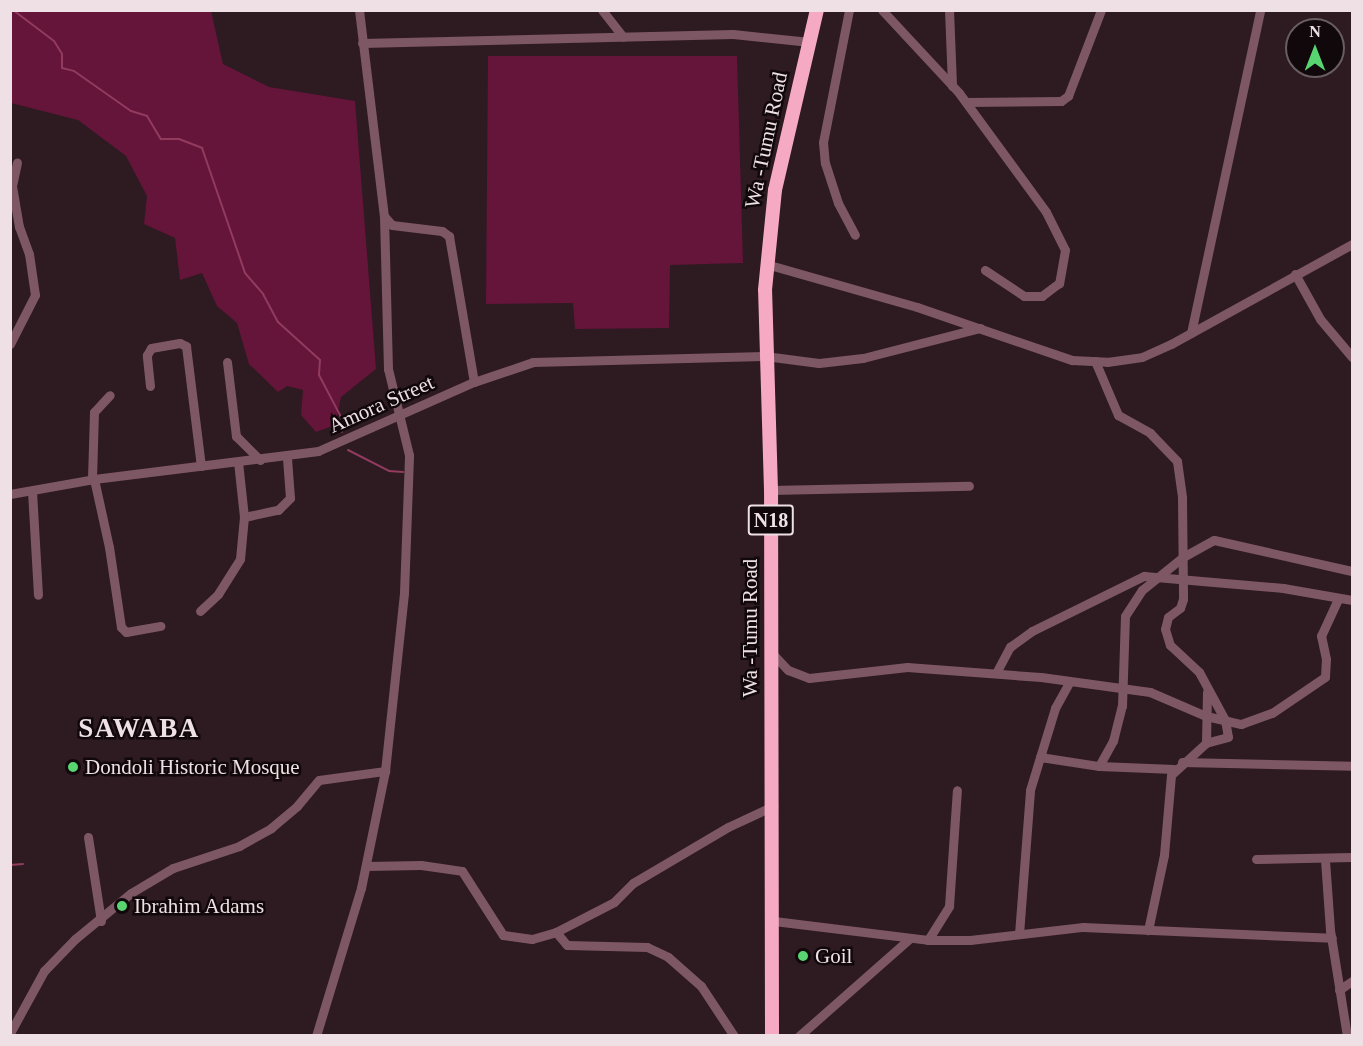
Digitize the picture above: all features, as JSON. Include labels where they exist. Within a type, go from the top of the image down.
[{"type":"highway","name":"Wa -Tumu Road","points":[[772,1035],[774,921],[771,490],[765,356],[766,264],[780,167],[817,10]]},
{"type":"street","points":[[316,1035],[366,866],[385,771],[404,592],[409,455],[388,369],[384,216],[358,10]]},
{"type":"street","points":[[602,10],[623,37]]},
{"type":"street","points":[[849,10],[823,142],[825,163],[838,203],[855,235]]},
{"type":"street","points":[[882,10],[966,102],[1046,212],[1065,250],[1059,284],[1042,296],[1024,296],[985,270]]},
{"type":"street","points":[[949,10],[952,86]]},
{"type":"street","points":[[966,102],[1060,101],[1068,96],[1101,10]]},
{"type":"street","points":[[1191,333],[1260,10]]},
{"type":"street","points":[[362,43],[734,34],[810,42]]},
{"type":"street","points":[[10,344],[35,295],[29,254],[19,227],[12,186],[17,163]]},
{"type":"street","points":[[384,216],[392,225],[442,231],[449,236],[461,288],[474,382]]},
{"type":"street","points":[[766,264],[980,328],[1072,360],[1095,361],[1142,357],[1191,333],[1353,244]]},
{"type":"street","points":[[1295,274],[1320,319],[1353,357]]},
{"type":"street","name":"Amora Street","points":[[10,494],[93,479],[287,458],[318,451],[474,382],[533,362],[765,356],[819,363],[863,358],[980,328]]},
{"type":"street","points":[[150,386],[147,355],[151,348],[180,343],[186,346],[201,466]]},
{"type":"street","points":[[1095,361],[1118,415],[1150,433],[1177,461],[1183,556],[1182,604],[1166,622],[1167,641],[1199,672],[1207,692],[1225,720],[1228,736],[1206,744],[1174,769],[1167,797],[1164,855],[1148,930]]},
{"type":"street","points":[[227,362],[236,436],[242,446],[260,460]]},
{"type":"street","points":[[110,395],[94,412],[93,479],[109,547],[121,627],[126,632],[160,626]]},
{"type":"street","points":[[244,517],[278,510],[290,498],[287,458]]},
{"type":"street","points":[[200,611],[218,594],[240,559],[244,517],[238,462]]},
{"type":"street","points":[[771,490],[969,486]]},
{"type":"street","points":[[32,491],[38,596]]},
{"type":"street","points":[[1099,766],[1113,741],[1124,691],[1125,616],[1142,590],[1183,556],[1214,540],[1353,571]]},
{"type":"street","points":[[996,673],[1010,647],[1032,631],[1127,583],[1159,576],[1283,588],[1353,600]]},
{"type":"street","points":[[771,652],[788,670],[809,678],[908,667],[996,673],[1124,691],[1150,692],[1206,716],[1241,724],[1255,721],[1324,677],[1326,659],[1321,636],[1338,599]]},
{"type":"street","points":[[1019,934],[1030,789],[1055,708],[1069,684]]},
{"type":"street","points":[[1206,744],[1207,692]]},
{"type":"street","points":[[1040,757],[1099,766],[1174,769]]},
{"type":"street","points":[[1182,762],[1353,766]]},
{"type":"street","points":[[10,1033],[44,971],[75,939],[101,921],[131,893],[173,868],[239,846],[271,828],[297,806],[319,780],[385,771]]},
{"type":"street","points":[[928,940],[949,906],[957,790]]},
{"type":"street","points":[[366,866],[421,865],[456,869],[476,888],[503,935],[532,939],[556,932],[578,917],[614,902],[633,883],[728,827],[773,806]]},
{"type":"street","points":[[88,837],[101,921]]},
{"type":"street","points":[[1256,859],[1325,860],[1353,857]]},
{"type":"street","points":[[1325,860],[1332,938],[1347,1035]]},
{"type":"street","points":[[774,921],[928,940],[1083,927],[1332,938]]},
{"type":"street","points":[[556,932],[567,945],[647,947],[668,957],[700,986],[735,1035]]},
{"type":"street","points":[[799,1035],[910,938]]},
{"type":"street","points":[[1339,990],[1353,981]]},
{"type":"shaded area","points":[[11,10],[211,11],[223,64],[269,87],[355,101],[376,369],[341,397],[335,425],[316,432],[301,415],[303,390],[287,386],[278,392],[249,364],[237,323],[217,306],[202,273],[180,280],[175,238],[144,224],[147,196],[126,156],[78,120],[11,103]]},
{"type":"shaded area","points":[[488,56],[737,56],[743,263],[670,265],[669,328],[575,329],[573,303],[486,304]]},
{"type":"waterway","points":[[13,10],[54,41],[62,54],[62,68],[74,71],[131,111],[147,116],[161,139],[179,139],[202,148],[245,273],[263,294],[278,322],[320,360],[319,375],[340,415],[342,432]]},
{"type":"waterway","points":[[348,450],[389,471],[403,472]]},
{"type":"waterway","points":[[10,865],[23,864]]},
{"type":"place","name":"Dondoli Historic Mosque","points":[[73,767]]},
{"type":"place","name":"Ibrahim Adams","points":[[122,906]]},
{"type":"place","name":"Goil","points":[[803,956]]},
{"type":"district","name":"SAWABA","points":[[139,729]]}]
